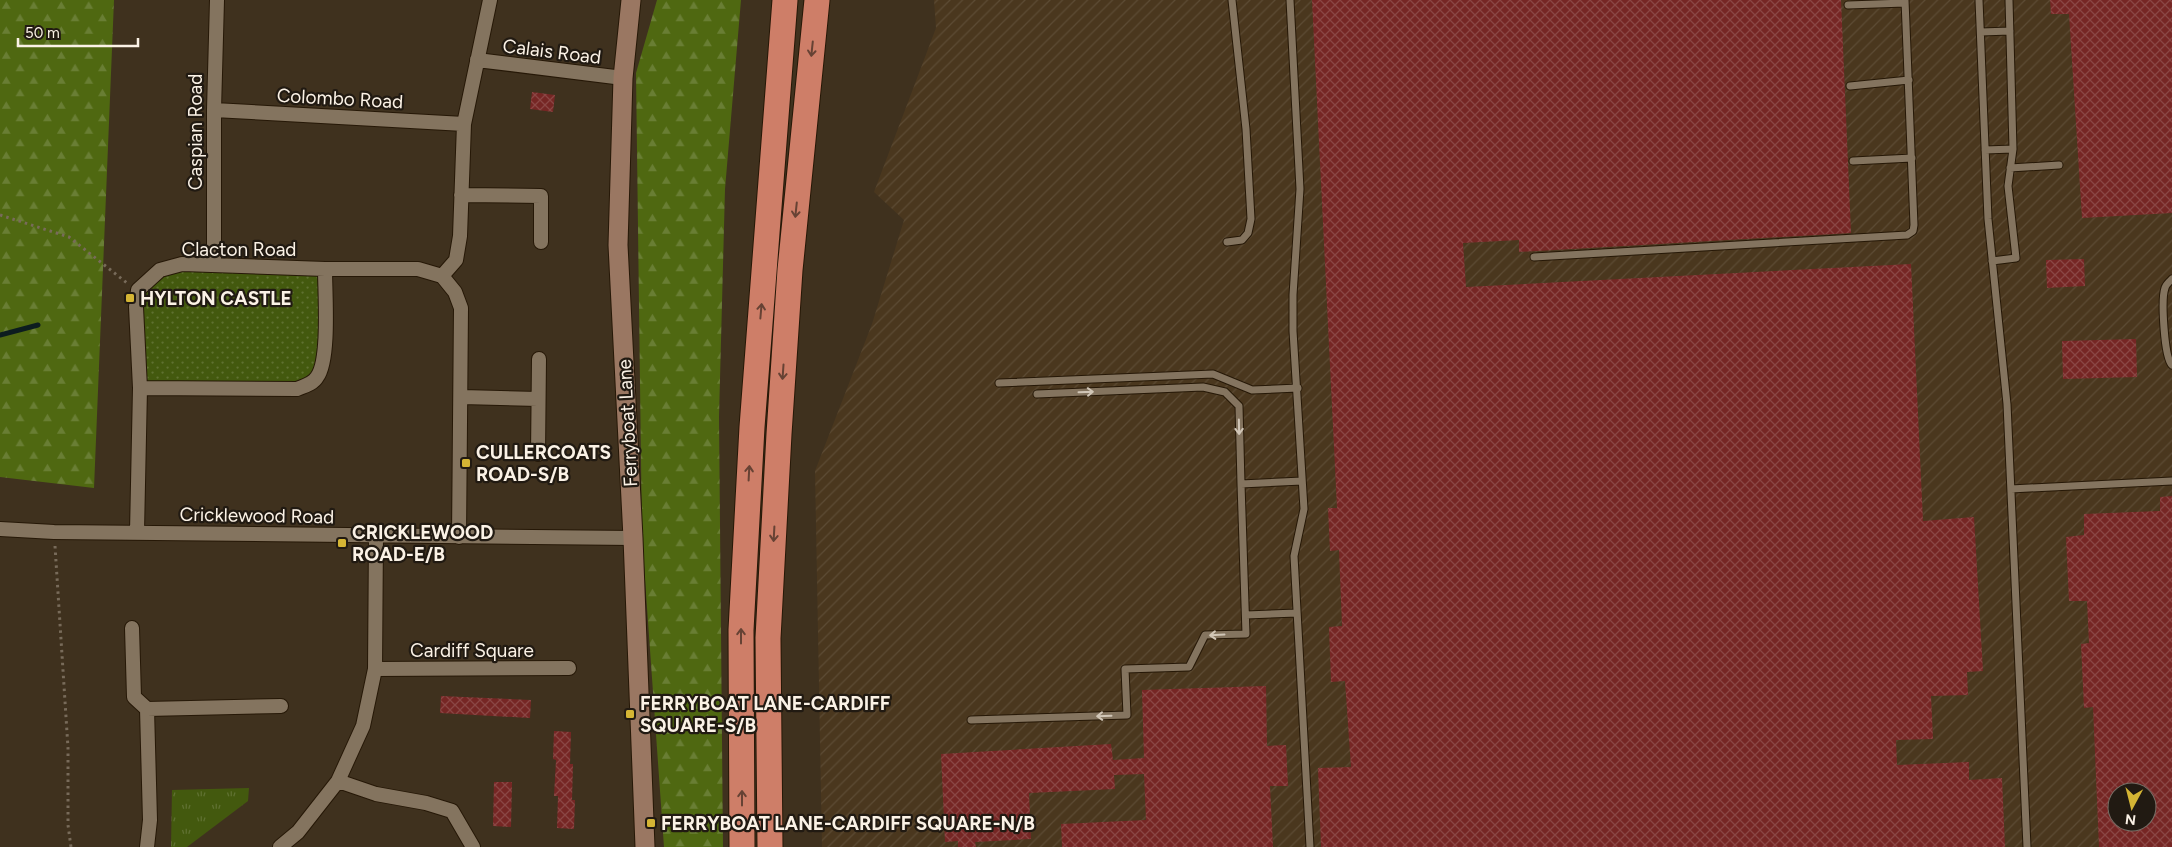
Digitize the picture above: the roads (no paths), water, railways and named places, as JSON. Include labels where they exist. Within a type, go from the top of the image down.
[{"type":"highway","points":[[742,847],[741,630],[752,428],[785,0]]},
{"type":"highway","points":[[770,847],[768,638],[778,454],[790,270],[817,0]]},
{"type":"street","name":"Caspian Road","points":[[214,264],[214,110],[217,0]]},
{"type":"street","points":[[459,537],[462,398],[461,308],[455,292],[442,276],[456,260],[460,236],[464,124],[490,0]]},
{"type":"street","name":"Ferryboat Lane","points":[[631,0],[623,78],[618,246],[634,538],[645,847]]},
{"type":"street","name":"Calais Road","points":[[477,60],[623,78]]},
{"type":"street","name":"Colombo Road","points":[[214,110],[464,124]]},
{"type":"street","points":[[461,195],[541,196],[541,242]]},
{"type":"street","name":"Clacton Road","points":[[140,388],[136,307],[138,290],[160,270],[182,264],[325,269],[418,268],[442,276]]},
{"type":"street","points":[[137,532],[140,388],[297,389],[310,384],[318,377],[324,358],[325,269]]},
{"type":"street","points":[[538,454],[539,359]]},
{"type":"street","points":[[462,398],[538,399]]},
{"type":"street","name":"Cricklewood Road","points":[[0,529],[54,532],[634,538]]},
{"type":"street","points":[[280,847],[298,832],[338,781],[363,726],[375,669],[376,536]]},
{"type":"street","points":[[132,628],[134,698],[147,709],[281,706]]},
{"type":"street","name":"Cardiff Square","points":[[375,669],[569,668]]},
{"type":"street","points":[[147,709],[150,820],[147,847]]},
{"type":"street","points":[[338,781],[376,794],[426,803],[452,811],[472,847]]},
{"type":"lane","points":[[1227,242],[1242,240],[1248,233],[1251,219],[1246,128],[1232,0]]},
{"type":"lane","points":[[1290,0],[1300,189],[1293,295],[1304,509],[1294,556],[1310,847]]},
{"type":"lane","points":[[1979,0],[1992,261],[2007,404],[2027,847]]},
{"type":"lane","points":[[1992,261],[2016,258],[2008,186],[2013,149],[2009,0]]},
{"type":"lane","points":[[1534,257],[1907,235],[1913,231],[1912,158],[1905,1],[1848,5]]},
{"type":"lane","points":[[1981,32],[2010,31]]},
{"type":"lane","points":[[1850,86],[1909,80]]},
{"type":"lane","points":[[1985,150],[2013,149]]},
{"type":"lane","points":[[1853,161],[1912,158]]},
{"type":"lane","points":[[2010,168],[2059,165]]},
{"type":"lane","points":[[2172,279],[2165,288],[2164,331],[2166,351],[2172,365]]},
{"type":"lane","points":[[1000,383],[1213,374],[1252,390],[1298,388]]},
{"type":"lane","points":[[971,720],[1127,715],[1125,669],[1189,667],[1205,636],[1246,634],[1239,406],[1225,392],[1203,387],[1037,394]]},
{"type":"lane","points":[[1241,484],[1302,481]]},
{"type":"lane","points":[[2011,489],[2172,481]]},
{"type":"lane","points":[[1246,615],[1297,613]]},
{"type":"waterway","points":[[0,335],[38,325]]},
{"type":"place","name":"HYLTON CASTLE","points":[[130,298]]},
{"type":"place","name":"CULLERCOATS ROAD-S/B","points":[[466,463]]},
{"type":"place","name":"CRICKLEWOOD ROAD-E/B","points":[[342,543]]},
{"type":"place","name":"FERRYBOAT LANE-CARDIFF SQUARE-S/B","points":[[630,714]]},
{"type":"place","name":"FERRYBOAT LANE-CARDIFF SQUARE-N/B","points":[[651,823]]}]
